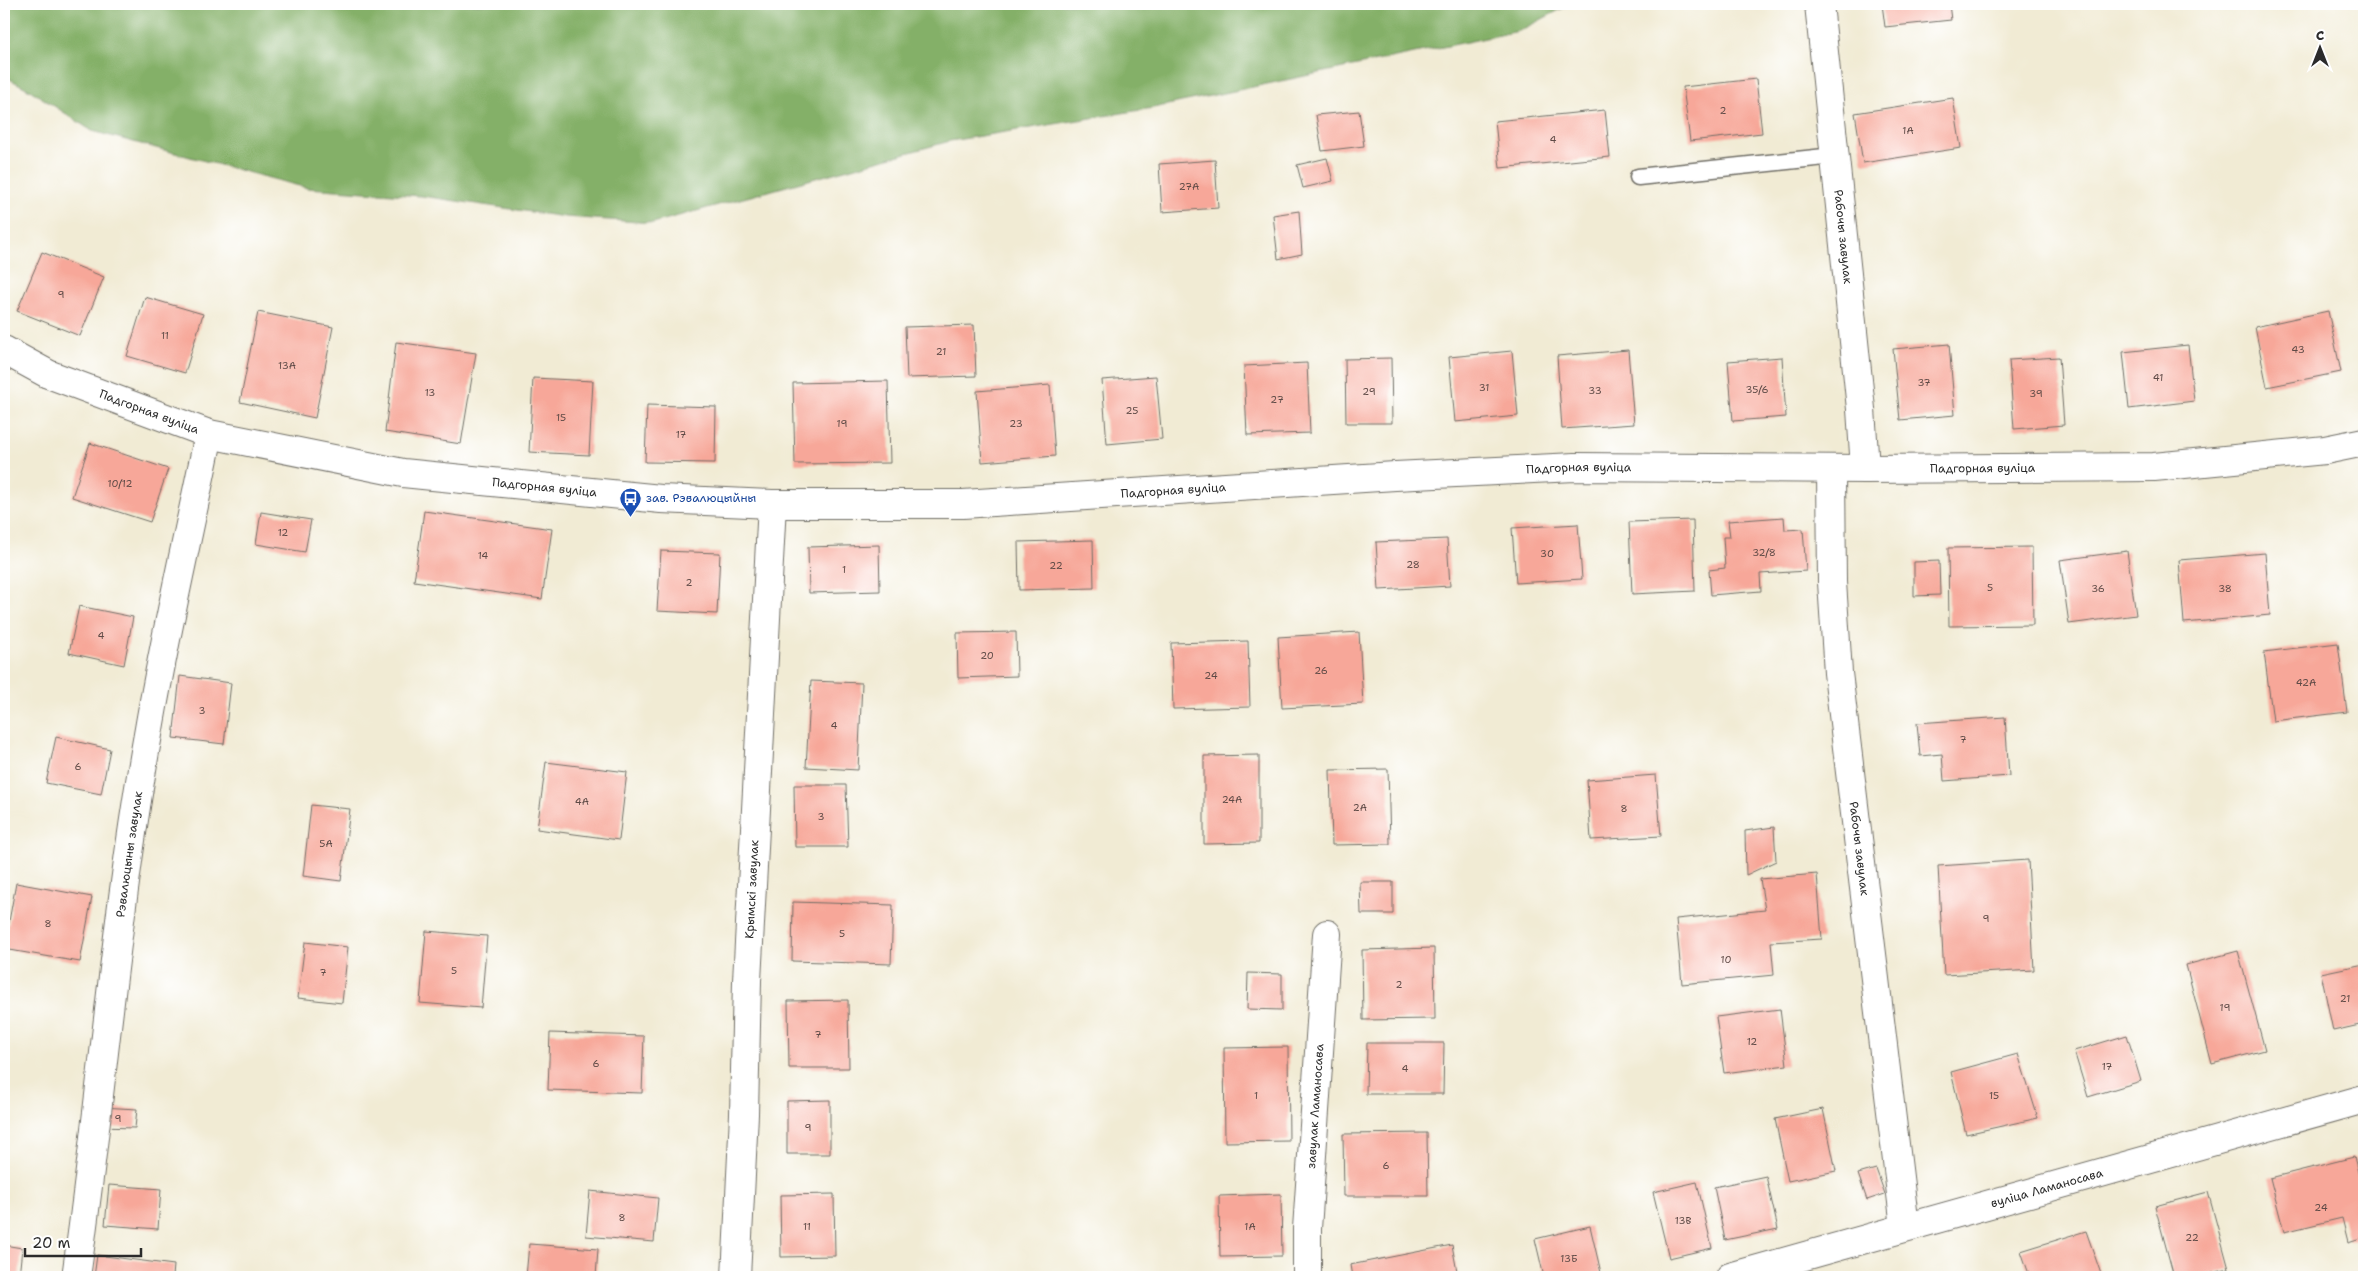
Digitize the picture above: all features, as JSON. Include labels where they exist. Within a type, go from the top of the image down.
[{"type":"street","name":"Рабочы завулак","points":[[1819,4],[1861,409],[1865,469]]},
{"type":"street","name":"Падгорная вуліца","points":[[4,350],[48,374],[209,434],[403,473],[661,499],[772,504],[963,504],[1394,476],[1575,467],[1865,469],[2154,467],[2325,450],[2364,442]]},
{"type":"street","name":"Рэвалюцыны завулак","points":[[76,1277],[90,1183],[116,946],[149,729],[209,434]]},
{"type":"street","name":"Рабочы завулак","points":[[1831,469],[1832,582],[1838,673],[1905,1227]]},
{"type":"street","name":"Крымскі завулак","points":[[736,1277],[744,1114],[747,981],[772,504]]},
{"type":"street","name":"завулак Ламаносава","points":[[1307,1277],[1307,1229],[1327,934]]},
{"type":"street","name":"вуліца Ламаносава","points":[[1730,1277],[2364,1099]]},
{"type":"lane","points":[[1638,177],[1834,156]]},
{"type":"green space","points":[[4,4],[1571,4],[1519,31],[1153,108],[950,141],[653,223],[565,217],[422,196],[307,188],[92,131],[30,90],[4,76]]},
{"type":"building","points":[[1882,4],[1949,4],[1951,20],[1885,27]]},
{"type":"building","points":[[1756,79],[1762,133],[1690,141],[1683,87]]},
{"type":"building","points":[[1953,98],[1961,148],[1863,163],[1855,113]]},
{"type":"building","points":[[1605,110],[1610,157],[1500,168],[1495,121]]},
{"type":"building","points":[[1359,111],[1364,146],[1322,151],[1316,115]]},
{"type":"building","points":[[1327,158],[1333,181],[1303,188],[1297,165]]},
{"type":"building","points":[[1215,160],[1218,208],[1162,212],[1159,164]]},
{"type":"building","points":[[1299,211],[1302,254],[1278,259],[1273,215]]},
{"type":"building","points":[[42,252],[104,277],[80,336],[17,311]]},
{"type":"building","points":[[145,297],[203,314],[185,373],[127,356]]},
{"type":"building","points":[[2328,311],[2341,372],[2267,387],[2255,327]]},
{"type":"building","points":[[258,312],[333,327],[315,418],[240,402]]},
{"type":"building","points":[[974,325],[976,376],[907,378],[905,327]]},
{"type":"building","points":[[396,342],[476,353],[461,444],[385,432]]},
{"type":"building","points":[[1949,344],[1955,415],[1900,420],[1893,349]]},
{"type":"building","points":[[2188,345],[2194,401],[2129,409],[2123,352]]},
{"type":"building","points":[[1628,350],[1634,424],[1562,429],[1557,356]]},
{"type":"building","points":[[1512,351],[1518,416],[1455,422],[1449,357]]},
{"type":"building","points":[[1782,357],[1786,417],[1733,421],[1728,361]]},
{"type":"building","points":[[2059,357],[2064,425],[2014,429],[2009,360]]},
{"type":"building","points":[[1391,358],[1392,423],[1346,423],[1345,359]]},
{"type":"building","points":[[1307,363],[1310,433],[1247,435],[1244,366]]},
{"type":"building","points":[[1156,376],[1162,439],[1107,444],[1102,380]]},
{"type":"building","points":[[533,378],[593,381],[589,455],[529,452]]},
{"type":"building","points":[[888,381],[890,463],[795,464],[793,383]]},
{"type":"building","points":[[1050,385],[1055,456],[982,462],[977,391]]},
{"type":"building","points":[[647,405],[716,407],[715,463],[645,462]]},
{"type":"building","points":[[90,443],[168,469],[150,522],[72,497]]},
{"type":"building","points":[[424,511],[552,529],[542,599],[414,581]]},
{"type":"building","points":[[261,512],[311,520],[305,552],[256,544]]},
{"type":"building","points":[[1784,517],[1785,530],[1803,529],[1806,571],[1760,574],[1761,591],[1711,595],[1709,570],[1725,568],[1723,537],[1730,537],[1728,521]]},
{"type":"building","points":[[1693,520],[1695,591],[1632,594],[1629,522]]},
{"type":"building","points":[[1578,524],[1582,579],[1516,583],[1512,528]]},
{"type":"building","points":[[1447,539],[1450,586],[1379,590],[1376,542]]},
{"type":"building","points":[[1093,540],[1094,588],[1019,590],[1018,542]]},
{"type":"building","points":[[879,545],[880,591],[809,593],[808,547]]},
{"type":"building","points":[[2032,547],[2033,625],[1949,626],[1948,548]]},
{"type":"building","points":[[661,551],[720,553],[717,614],[657,611]]},
{"type":"building","points":[[2127,551],[2136,615],[2069,624],[2060,560]]},
{"type":"building","points":[[2265,553],[2270,615],[2184,623],[2179,560]]},
{"type":"building","points":[[1939,561],[1940,595],[1914,596],[1914,562]]},
{"type":"building","points":[[79,606],[133,617],[124,665],[69,653]]},
{"type":"building","points":[[1016,632],[1017,676],[958,678],[957,633]]},
{"type":"building","points":[[1359,632],[1363,704],[1282,708],[1278,637]]},
{"type":"building","points":[[1248,641],[1250,707],[1173,709],[1171,643]]},
{"type":"building","points":[[2338,643],[2347,712],[2273,721],[2264,652]]},
{"type":"building","points":[[180,676],[231,683],[224,744],[173,738]]},
{"type":"building","points":[[811,681],[862,683],[858,770],[806,767]]},
{"type":"building","points":[[2005,717],[2009,776],[1944,781],[1942,754],[1920,756],[1917,723]]},
{"type":"building","points":[[56,737],[110,749],[101,794],[46,783]]},
{"type":"building","points":[[1259,755],[1259,843],[1204,844],[1204,756]]},
{"type":"building","points":[[546,762],[627,772],[619,840],[537,829]]},
{"type":"building","points":[[1388,769],[1390,844],[1332,845],[1330,770]]},
{"type":"building","points":[[1656,775],[1661,836],[1591,840],[1587,780]]},
{"type":"building","points":[[794,785],[846,785],[848,847],[795,847]]},
{"type":"building","points":[[311,805],[350,809],[341,881],[303,876]]},
{"type":"building","points":[[1774,827],[1776,861],[1746,875],[1745,831]]},
{"type":"building","points":[[2028,860],[2034,970],[1944,975],[1938,866]]},
{"type":"building","points":[[1817,874],[1822,939],[1771,942],[1774,975],[1682,984],[1676,919],[1765,910],[1760,879]]},
{"type":"building","points":[[1360,882],[1393,882],[1393,914],[1361,914]]},
{"type":"building","points":[[16,883],[92,897],[80,962],[4,949]]},
{"type":"building","points":[[793,902],[893,905],[891,964],[792,961]]},
{"type":"building","points":[[426,931],[487,936],[481,1008],[420,1003]]},
{"type":"building","points":[[305,942],[348,947],[342,1003],[298,998]]},
{"type":"building","points":[[1434,948],[1435,1019],[1363,1020],[1362,950]]},
{"type":"building","points":[[2238,951],[2265,1050],[2212,1064],[2186,965]]},
{"type":"building","points":[[2364,964],[2364,1024],[2333,1031],[2321,973]]},
{"type":"building","points":[[1248,973],[1282,974],[1282,1010],[1247,1009]]},
{"type":"building","points":[[848,1000],[849,1068],[789,1068],[788,1001]]},
{"type":"building","points":[[1780,1009],[1787,1065],[1724,1073],[1716,1017]]},
{"type":"building","points":[[550,1033],[644,1036],[642,1093],[548,1090]]},
{"type":"building","points":[[2127,1035],[2141,1081],[2088,1097],[2074,1051]]},
{"type":"building","points":[[1367,1043],[1444,1043],[1443,1094],[1366,1094]]},
{"type":"building","points":[[1288,1047],[1289,1141],[1225,1142],[1224,1048]]},
{"type":"building","points":[[2018,1054],[2038,1118],[1966,1134],[1951,1072]]},
{"type":"building","points":[[830,1100],[830,1154],[787,1154],[787,1101]]},
{"type":"building","points":[[101,1107],[137,1109],[135,1128],[100,1127]]},
{"type":"building","points":[[1823,1109],[1836,1171],[1788,1181],[1775,1119]]},
{"type":"building","points":[[1427,1133],[1428,1196],[1344,1196],[1343,1134]]},
{"type":"building","points":[[2354,1157],[2364,1195],[2364,1237],[2348,1242],[2342,1218],[2284,1232],[2270,1178]]},
{"type":"building","points":[[1876,1169],[1885,1194],[1867,1200],[1858,1174]]},
{"type":"building","points":[[1766,1176],[1778,1229],[1725,1240],[1714,1187]]},
{"type":"building","points":[[1697,1182],[1712,1248],[1669,1258],[1653,1192]]},
{"type":"building","points":[[109,1185],[161,1189],[158,1229],[105,1225]]},
{"type":"building","points":[[590,1191],[658,1198],[654,1242],[586,1236]]},
{"type":"building","points":[[2208,1192],[2229,1269],[2197,1277],[2174,1277],[2155,1206]]},
{"type":"building","points":[[834,1194],[835,1256],[781,1257],[780,1195]]},
{"type":"building","points":[[1281,1194],[1282,1256],[1220,1257],[1219,1196]]},
{"type":"building","points":[[1590,1226],[1602,1277],[1544,1277],[1535,1239]]},
{"type":"building","points":[[2086,1231],[2101,1274],[2090,1277],[2030,1277],[2021,1251]]},
{"type":"building","points":[[529,1244],[598,1249],[596,1277],[526,1277]]},
{"type":"building","points":[[4,1245],[22,1248],[19,1277],[4,1277]]},
{"type":"building","points":[[1452,1245],[1458,1277],[1352,1277],[1350,1265]]},
{"type":"building","points":[[97,1255],[174,1265],[173,1277],[94,1277]]},
{"type":"place","name":"зав. Рэвалюцыйны","points":[[630,517]]}]
